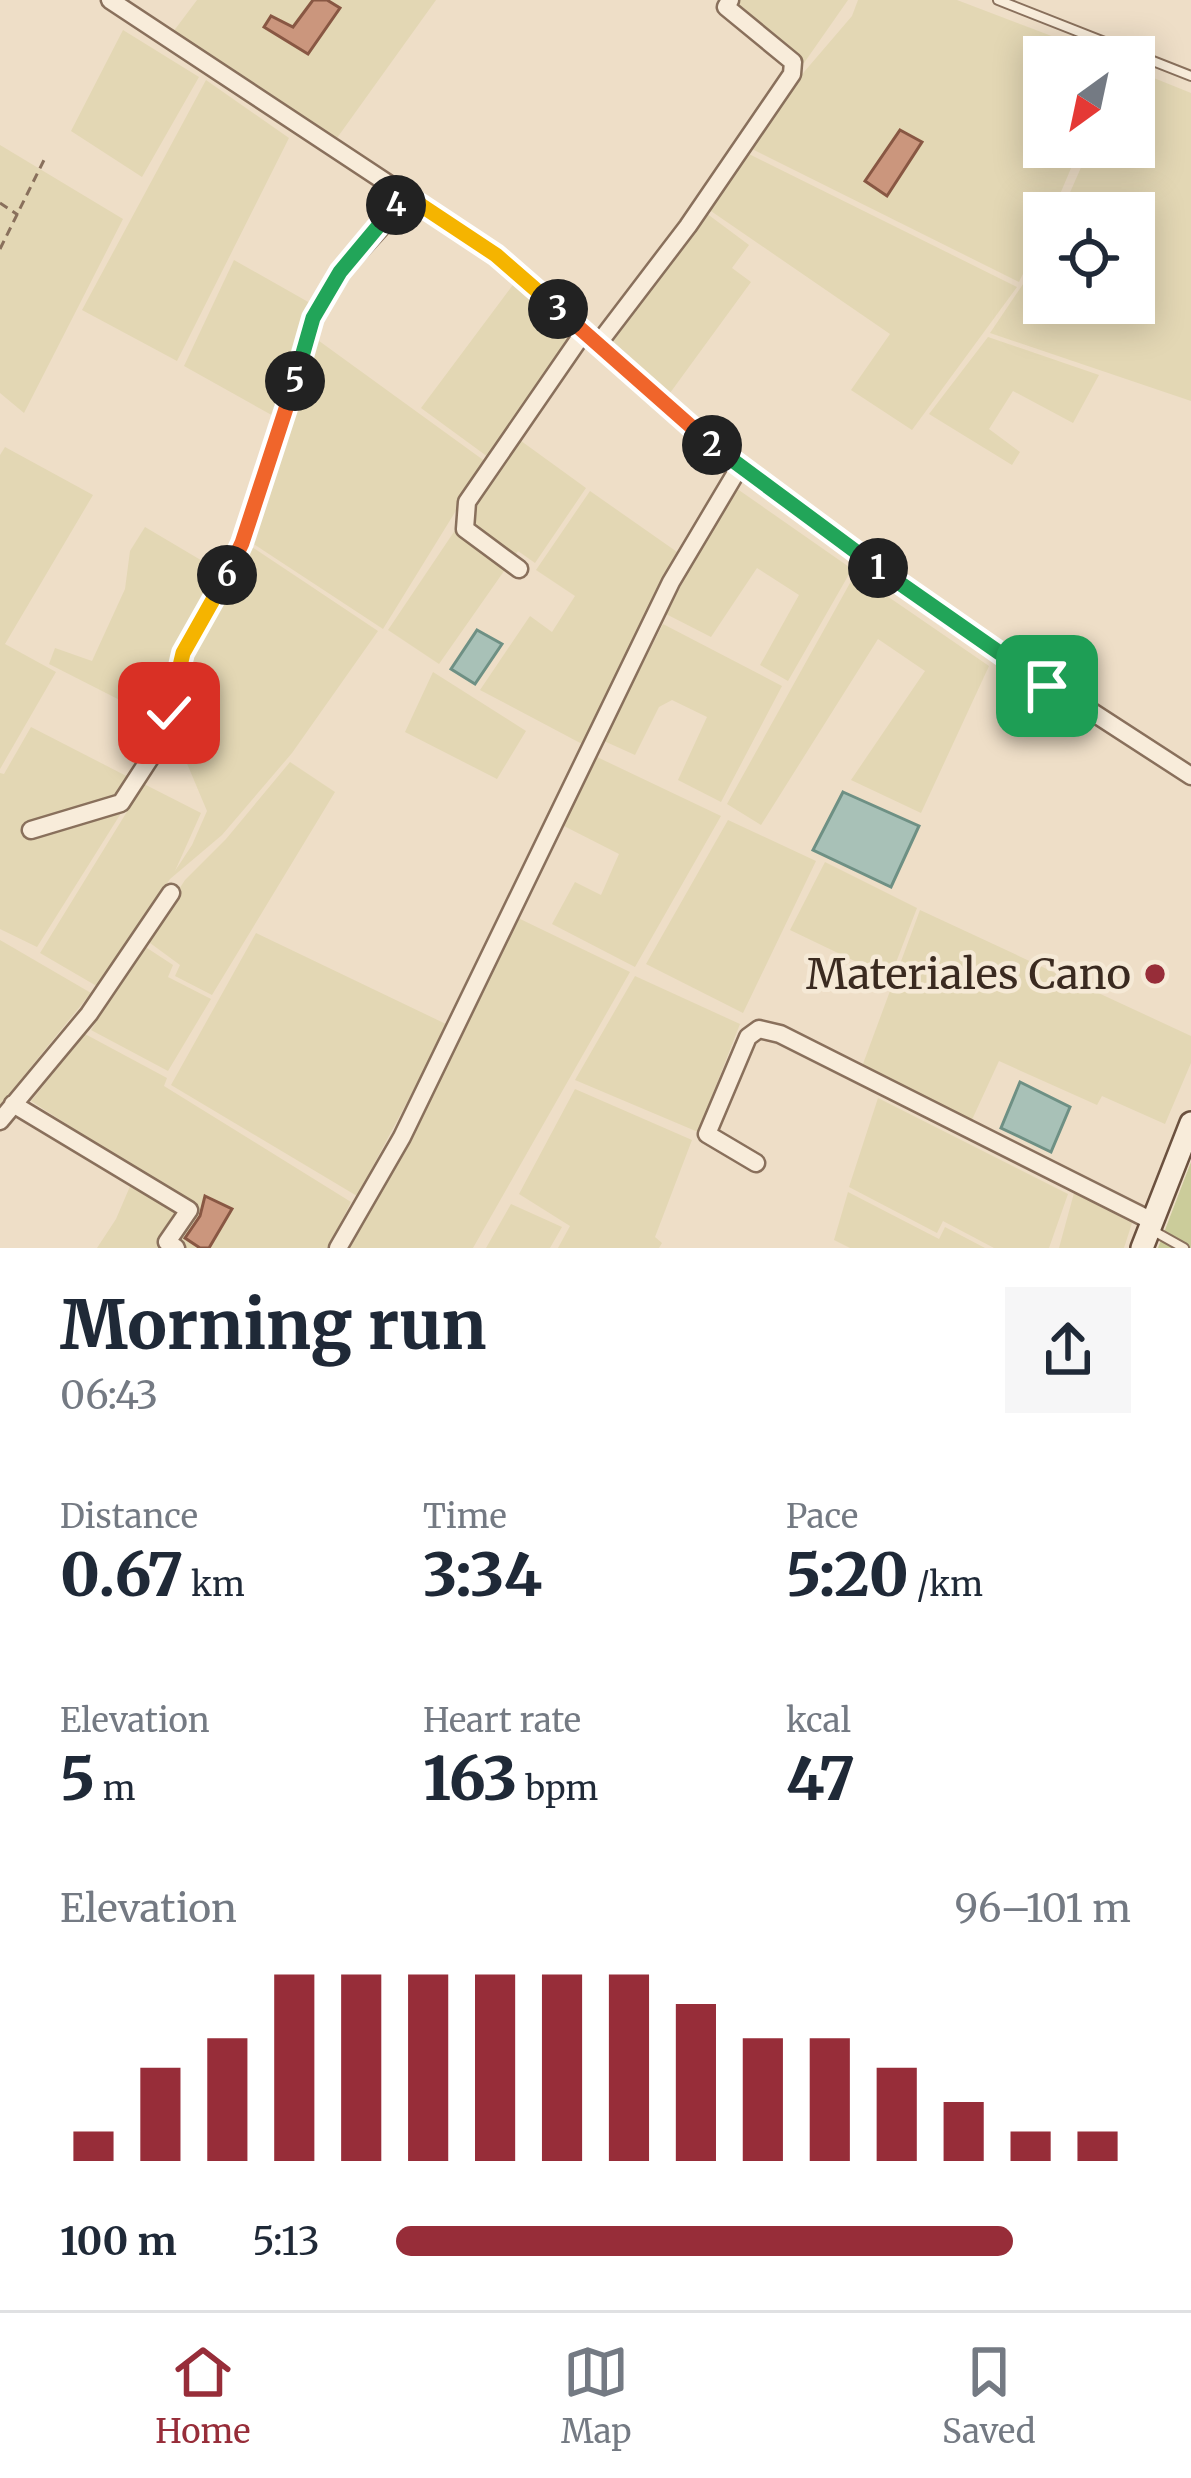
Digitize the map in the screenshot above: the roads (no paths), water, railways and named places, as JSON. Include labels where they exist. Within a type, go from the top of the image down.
[{"type":"main road","points":[[1148,1232],[1191,1123]]},
{"type":"street","points":[[110,0],[496,255],[658,400],[740,466],[949,619],[1191,776]]},
{"type":"street","points":[[519,569],[465,530],[467,502],[591,338],[688,226],[793,74],[793,62],[726,7],[730,0]]},
{"type":"street","points":[[31,830],[121,802],[156,749],[183,653],[242,543],[313,318],[340,272],[404,194]]},
{"type":"street","points":[[338,1248],[445,1052],[671,582],[740,466]]},
{"type":"street","points":[[0,1121],[89,1014],[171,893]]},
{"type":"street","points":[[756,1163],[707,1134],[748,1037],[759,1029],[780,1034],[1148,1232]]},
{"type":"street","points":[[13,1104],[188,1210],[166,1242],[176,1248]]},
{"type":"lane","points":[[998,0],[1191,76]]},
{"type":"lane","points":[[1148,1232],[1184,1248]]},
{"type":"place","name":"Materiales Cano","points":[[1155,974]]}]
